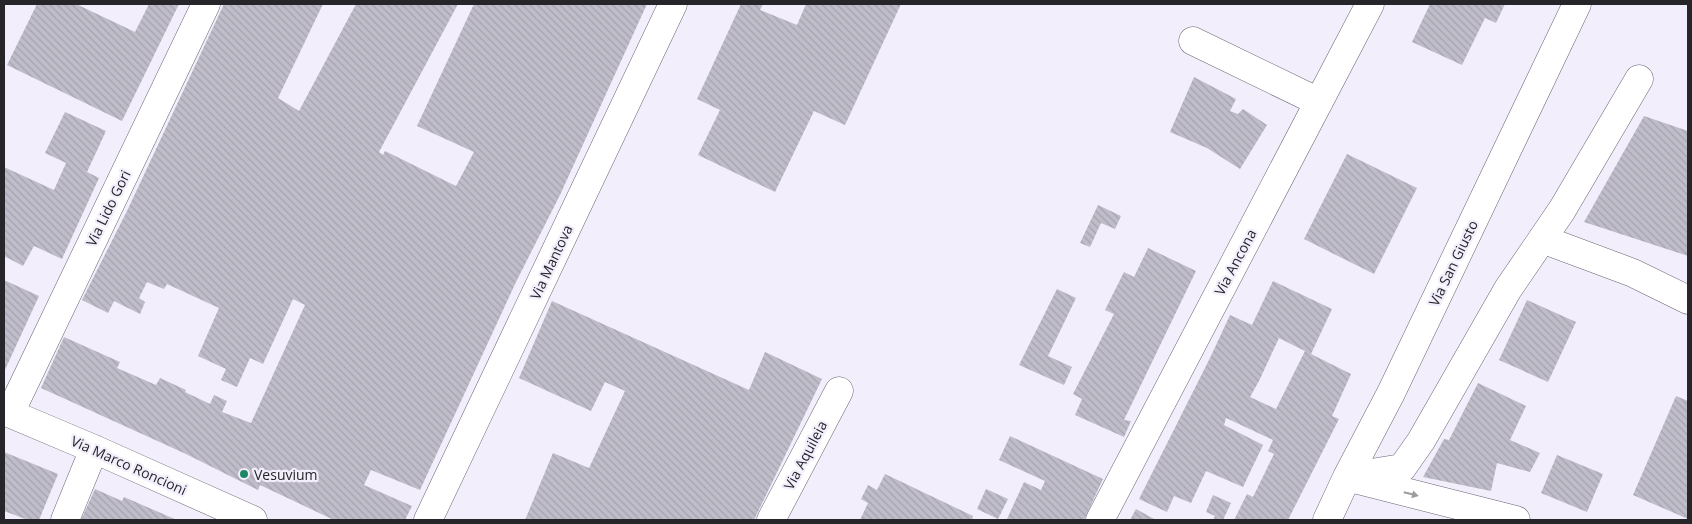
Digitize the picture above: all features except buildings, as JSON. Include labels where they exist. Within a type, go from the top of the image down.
[{"type":"street","name":"Via Lido Gori","points":[[7,412],[206,4]]},
{"type":"street","name":"Via Mantova","points":[[428,520],[674,4]]},
{"type":"street","name":"Via Ancona","points":[[1100,520],[1370,4]]},
{"type":"street","name":"Via San Giusto","points":[[1327,520],[1391,393],[1576,4]]},
{"type":"street","points":[[1193,41],[1319,102]]},
{"type":"street","points":[[1347,477],[1402,468],[1421,441],[1508,289],[1562,210],[1639,79]]},
{"type":"street","points":[[1542,239],[1633,273],[1688,300]]},
{"type":"street","name":"Via Aquileia","points":[[771,520],[839,390]]},
{"type":"street","name":"Via Marco Roncioni","points":[[7,412],[253,520]]},
{"type":"street","points":[[65,520],[94,449]]},
{"type":"street","points":[[1347,477],[1516,520]]},
{"type":"place","name":"Vesuvium","points":[[244,474]]}]
